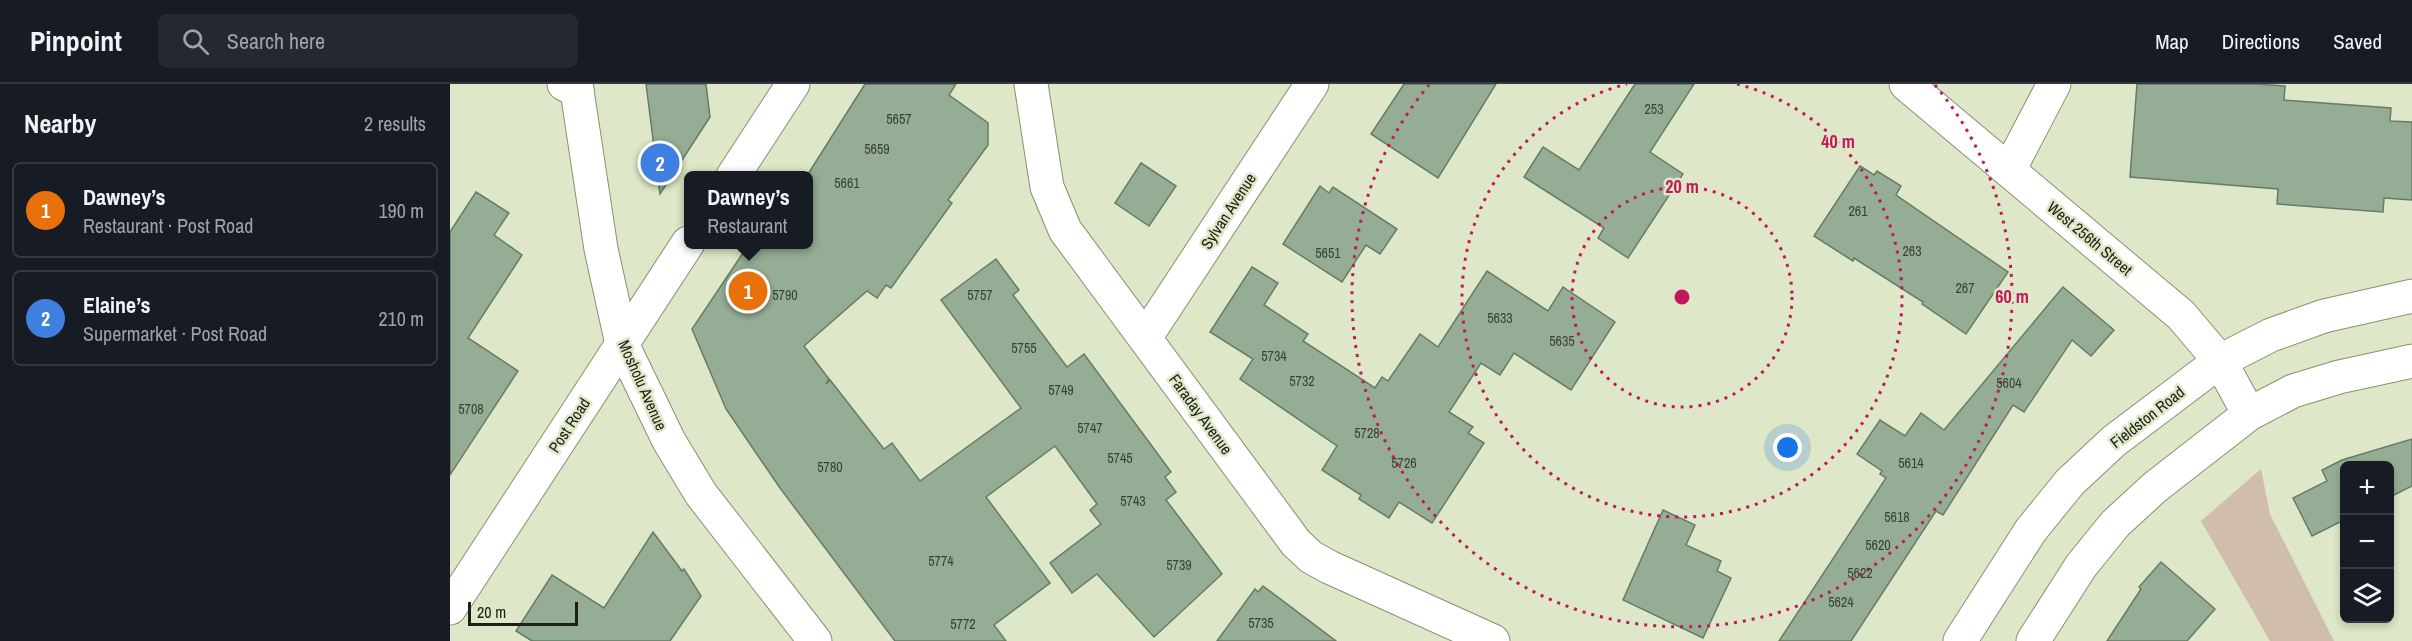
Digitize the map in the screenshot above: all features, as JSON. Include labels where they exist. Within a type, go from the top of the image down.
[{"type":"street","points":[[736,171],[793,84]]},
{"type":"street","name":"Faraday Avenue","points":[[1031,84],[1047,188],[1055,212],[1065,230],[1296,543],[1311,557],[1329,567],[1492,641]]},
{"type":"street","name":"Sylvan Avenue","points":[[1145,338],[1312,84]]},
{"type":"street","name":"West 256th Street","points":[[1906,84],[2181,315],[2220,361],[2249,414]]},
{"type":"street","points":[[2009,170],[2054,84]]},
{"type":"street","name":"Mosholu Avenue","points":[[572,86],[601,249],[622,344],[669,441],[701,494],[815,641]]},
{"type":"street","name":"Post Road","points":[[450,608],[684,249]]},
{"type":"street","name":"Fieldston Road","points":[[1960,641],[2031,530],[2070,482],[2114,441],[2220,361],[2271,335],[2324,316],[2412,296]]},
{"type":"street","points":[[2033,641],[2081,566],[2115,524],[2154,488],[2249,414],[2293,391],[2339,377],[2412,361]]},
{"type":"shaded area","points":[[2261,469],[2270,514],[2334,641],[2270,641],[2201,521]]},
{"type":"building","points":[[646,84],[706,84],[710,117],[660,194]]},
{"type":"building","points":[[865,84],[956,84],[949,95],[988,123],[988,145],[948,200],[952,203],[891,288],[886,285],[877,298],[867,291],[804,346],[829,379],[826,384],[830,380],[884,449],[892,443],[920,481],[1021,408],[941,300],[996,259],[1019,290],[1013,295],[1067,367],[1084,354],[1171,472],[1165,477],[1176,492],[1166,500],[1222,574],[1154,637],[1097,574],[1072,593],[1050,563],[1101,524],[1090,510],[1097,504],[1055,446],[986,497],[1050,583],[994,625],[1006,641],[895,641],[780,488],[726,409],[692,329],[746,249],[813,249],[813,171],[810,171]]},
{"type":"building","points":[[1404,84],[1496,84],[1438,178],[1371,134]]},
{"type":"building","points":[[1635,84],[1694,84],[1650,152],[1683,174],[1628,258],[1598,238],[1604,228],[1524,177],[1543,147],[1579,170]]},
{"type":"building","points":[[2137,84],[2285,86],[2284,100],[2391,108],[2390,121],[2412,122],[2412,200],[2384,198],[2383,212],[2277,204],[2278,189],[2130,177]]},
{"type":"building","points":[[1141,163],[1176,186],[1149,226],[1115,203]]},
{"type":"building","points":[[1860,166],[1874,175],[1877,171],[1901,186],[1896,195],[2008,272],[1966,334],[1922,304],[1923,302],[1854,258],[1853,261],[1814,236]]},
{"type":"building","points":[[1320,186],[1329,193],[1333,187],[1397,229],[1380,254],[1366,245],[1342,282],[1283,244]]},
{"type":"building","points":[[476,192],[509,213],[494,235],[522,255],[468,338],[518,371],[450,475],[450,232]]},
{"type":"building","points":[[1252,267],[1278,283],[1264,305],[1308,334],[1303,341],[1375,388],[1382,377],[1388,381],[1420,334],[1438,347],[1487,271],[1548,311],[1563,287],[1615,322],[1571,390],[1514,353],[1500,375],[1481,363],[1449,412],[1473,427],[1468,433],[1484,443],[1432,523],[1399,502],[1389,518],[1359,499],[1361,495],[1322,470],[1337,446],[1240,379],[1253,359],[1210,332]]},
{"type":"building","points":[[2063,287],[2114,330],[2091,356],[2072,340],[2024,412],[2013,405],[1943,515],[1936,511],[1851,641],[1779,641],[1886,478],[1880,474],[1882,471],[1857,454],[1880,420],[1905,436],[1921,413],[1944,430]]},
{"type":"building","points":[[2412,439],[2412,486],[2394,495],[2394,461],[2340,461]]},
{"type":"building","points":[[2340,461],[2340,522],[2312,536],[2293,498],[2327,481],[2322,470]]},
{"type":"building","points":[[1663,510],[1695,525],[1686,545],[1721,561],[1717,571],[1731,578],[1703,638],[1623,600]]},
{"type":"building","points":[[653,532],[682,571],[684,569],[701,596],[670,641],[532,641],[516,631],[552,575],[604,608]]},
{"type":"building","points":[[2161,562],[2215,609],[2187,641],[2107,641],[2141,589],[2139,587]]},
{"type":"building","points":[[1263,586],[1336,641],[1217,641],[1255,589],[1258,592]]},
{"type":"place","name":"Elaine’s","points":[[660,163]]},
{"type":"place","name":"Dawney’s","points":[[748,291]]}]
